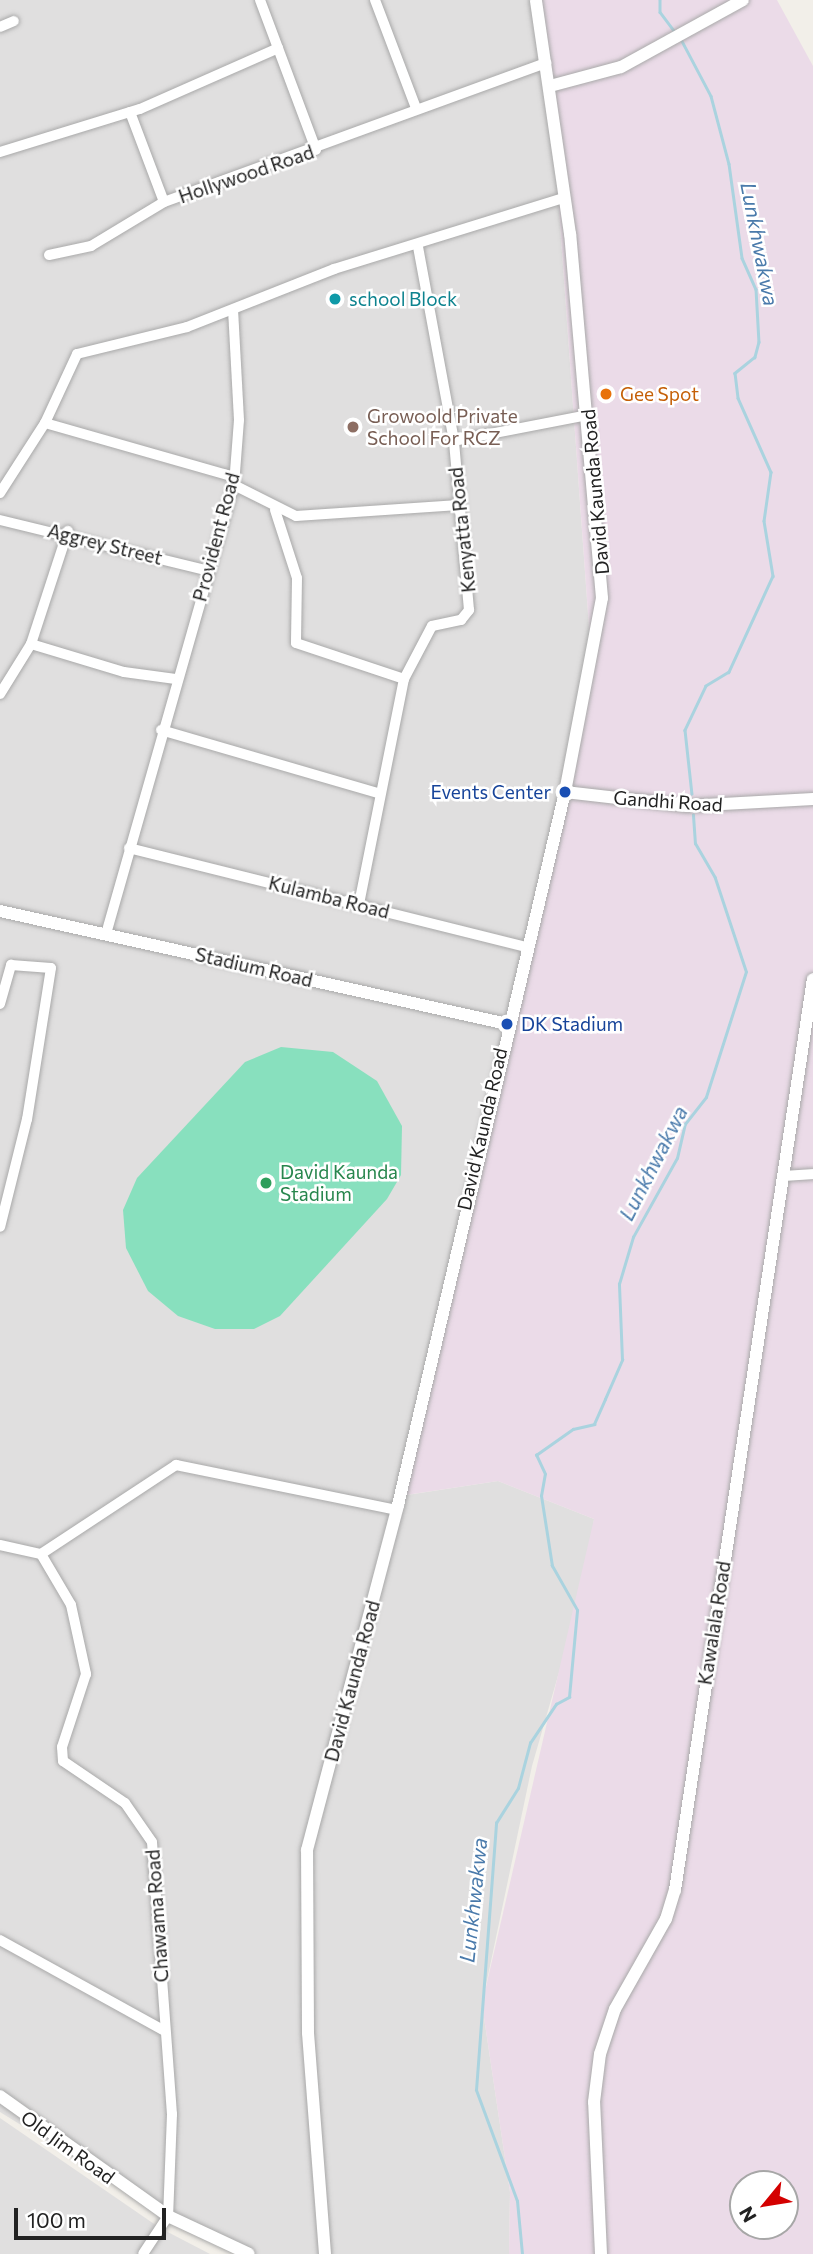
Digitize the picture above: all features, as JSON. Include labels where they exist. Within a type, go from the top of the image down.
[{"type":"street","points":[[260,0],[316,150]]},
{"type":"street","points":[[376,0],[415,108]]},
{"type":"street","name":"David Kaunda Road","points":[[325,2254],[307,2033],[307,1850],[397,1510],[508,1024],[529,948],[565,792],[603,598],[588,415],[564,198],[536,0]]},
{"type":"street","points":[[550,86],[621,67],[743,0]]},
{"type":"street","points":[[0,27],[14,20]]},
{"type":"street","points":[[0,152],[131,112],[278,48]]},
{"type":"street","name":"Hollywood Road","points":[[131,112],[164,202],[316,150],[415,108],[546,63]]},
{"type":"street","points":[[0,493],[45,424],[72,357],[233,310],[334,269],[418,246],[564,198]]},
{"type":"street","points":[[49,255],[91,246],[164,202]]},
{"type":"street","name":"Kenyatta Road","points":[[359,904],[378,793],[404,680],[432,626],[461,620],[469,610],[454,440],[418,246]]},
{"type":"street","name":"Provident Road","points":[[106,934],[161,730],[234,481],[239,421],[233,310]]},
{"type":"street","points":[[454,440],[588,415]]},
{"type":"street","points":[[45,424],[234,481],[275,510],[296,516],[459,505]]},
{"type":"street","points":[[275,510],[296,578],[296,643],[404,680]]},
{"type":"street","name":"Aggrey Street","points":[[0,520],[68,531],[209,571]]},
{"type":"street","points":[[0,694],[31,644],[68,531]]},
{"type":"street","points":[[31,644],[124,672],[176,679]]},
{"type":"street","points":[[161,730],[378,793]]},
{"type":"street","name":"Gandhi Road","points":[[565,792],[687,806],[813,799]]},
{"type":"street","name":"Kulamba Road","points":[[129,848],[529,948]]},
{"type":"street","name":"Stadium Road","points":[[0,911],[508,1024]]},
{"type":"street","points":[[0,1004],[11,965],[51,968],[27,1119],[0,1227]]},
{"type":"street","name":"Kawalala Road","points":[[601,2254],[594,2102],[600,2054],[615,2009],[666,1919],[675,1890],[813,979]]},
{"type":"street","points":[[785,1176],[813,1174]]},
{"type":"street","points":[[0,1545],[36,1552],[176,1465],[397,1510]]},
{"type":"street","name":"Chawama Road","points":[[36,1552],[71,1605],[86,1674],[60,1754],[80,1775],[125,1803],[152,1842],[163,2030],[172,2075],[168,2216]]},
{"type":"street","points":[[0,1940],[163,2030]]},
{"type":"street","name":"Old Jim Road","points":[[0,2095],[168,2216],[249,2254]]},
{"type":"street","points":[[143,2254],[168,2216]]},
{"type":"shaded area","points":[[0,0],[538,0],[550,86],[591,655],[407,1495],[498,1481],[594,1519],[585,1582],[532,1766],[482,2004],[510,2192],[509,2254],[254,2254],[168,2216],[0,2112]]},
{"type":"shaded area","points":[[538,0],[777,0],[813,66],[813,2254],[509,2254],[510,2192],[482,2004],[594,1519],[498,1481],[406,1495],[591,655],[550,86]]},
{"type":"shaded area","points":[[0,2118],[160,2228],[210,2254],[0,2254]]},
{"type":"green space","name":"David Kaunda Stadium","points":[[281,1047],[333,1052],[377,1081],[402,1126],[401,1175],[387,1199],[280,1316],[254,1329],[215,1329],[178,1316],[148,1291],[126,1248],[123,1210],[137,1178],[245,1062]]},
{"type":"waterway","name":"Lunkhwakwa","points":[[660,0],[660,12],[676,33]]},
{"type":"waterway","name":"Lunkhwakwa","points":[[682,41],[711,96],[729,164],[742,258],[756,289],[759,342],[755,357],[735,373],[738,398],[771,472],[764,521],[773,576],[729,672],[706,686],[685,730],[692,794]]},
{"type":"waterway","name":"Lunkhwakwa","points":[[522,2254],[517,2201],[476,2090],[496,1823],[518,1788],[530,1743],[556,1704],[569,1697],[577,1610],[552,1566],[541,1496],[545,1474],[536,1455],[573,1429],[594,1424],[622,1360],[619,1284],[633,1237],[677,1158],[685,1124],[706,1097],[746,972],[715,878],[695,844],[693,815]]},
{"type":"place","name":"school Block","points":[[335,299]]},
{"type":"place","name":"Gee Spot","points":[[606,394]]},
{"type":"place","name":"Growoold Private School For RCZ","points":[[353,427]]},
{"type":"place","name":"Events Center","points":[[565,792]]},
{"type":"place","name":"DK Stadium","points":[[507,1024]]},
{"type":"place","name":"David Kaunda Stadium","points":[[266,1183]]}]
